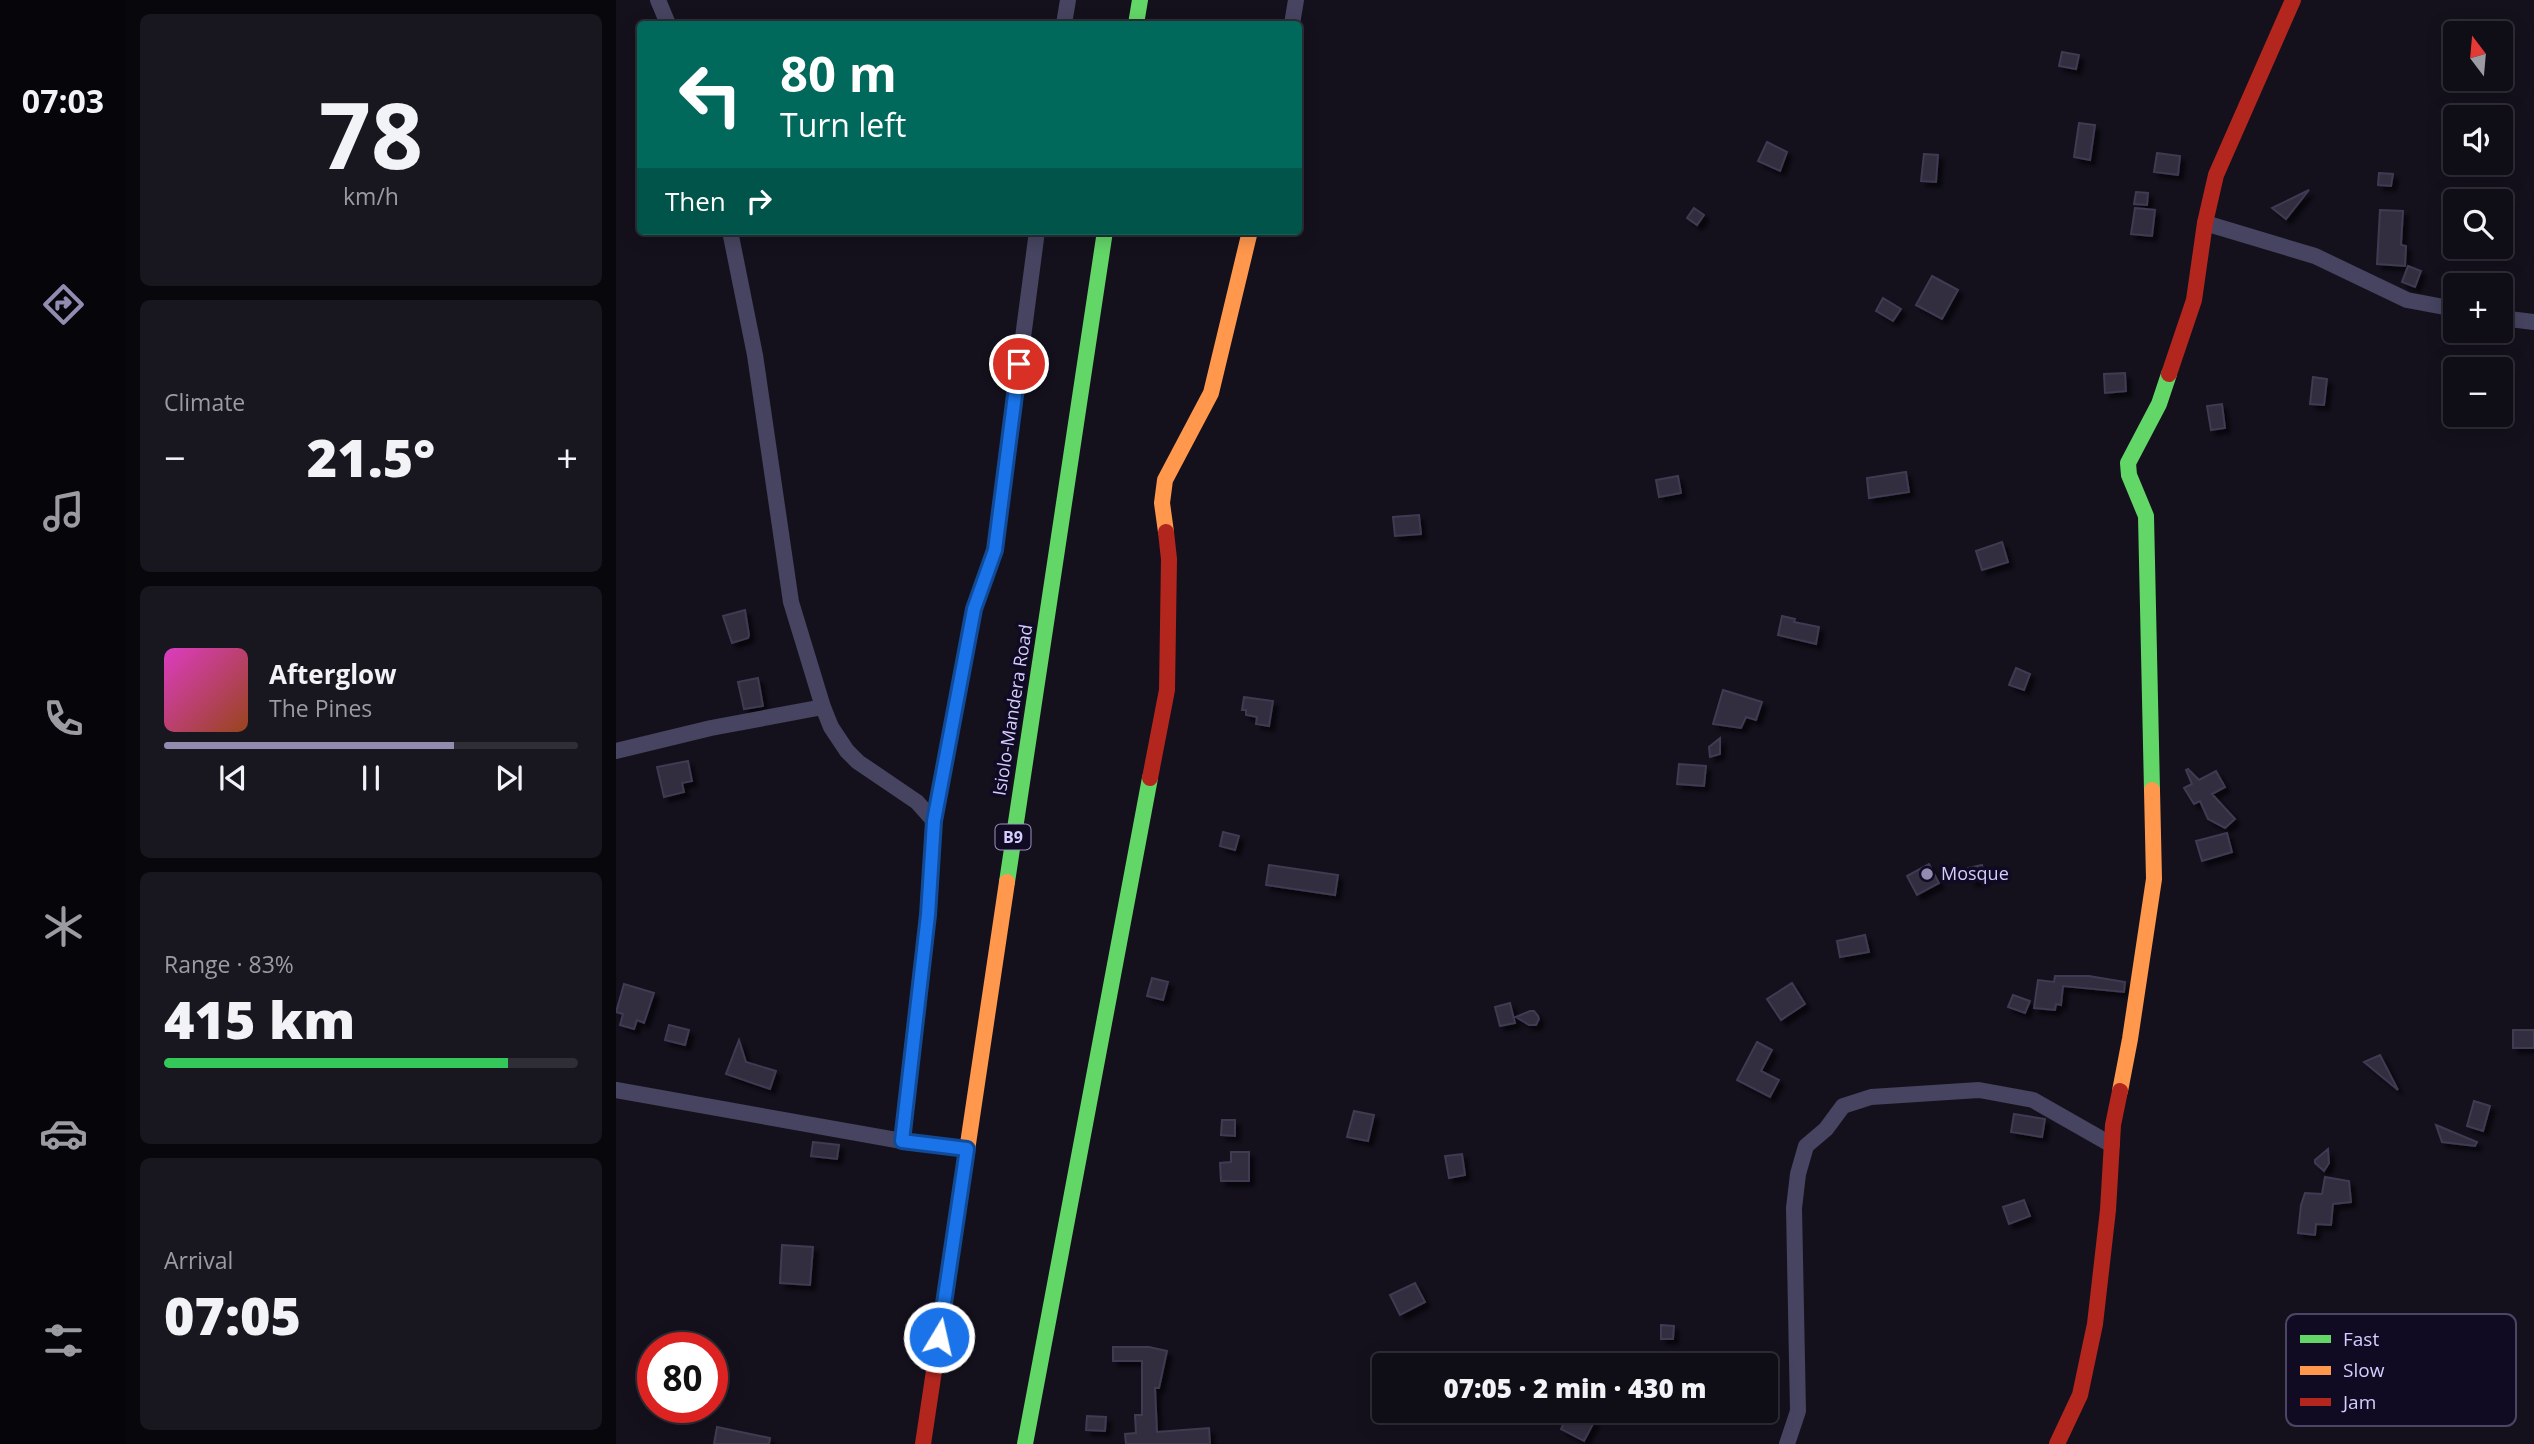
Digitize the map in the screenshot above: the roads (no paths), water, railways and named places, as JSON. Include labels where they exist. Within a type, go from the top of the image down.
[{"type":"main road","points":[[1136,21],[1140,0]]},
{"type":"main road","points":[[2057,1444],[2080,1395],[2095,1324],[2108,1210],[2113,1125],[2130,1039],[2154,879],[2146,516],[2129,475],[2129,463],[2159,404],[2194,300],[2204,223],[2216,175],[2293,0]]},
{"type":"main road","name":"Isiolo-Mandera Road","points":[[923,1444],[1104,235]]},
{"type":"main road","points":[[1025,1444],[1167,690],[1168,559],[1162,492],[1165,480],[1211,393],[1249,235]]},
{"type":"street","points":[[658,0],[667,21]]},
{"type":"street","points":[[1064,21],[1068,0]]},
{"type":"street","points":[[1292,21],[1296,0]]},
{"type":"street","points":[[2204,223],[2315,256],[2407,300],[2443,307]]},
{"type":"street","points":[[731,235],[755,355],[791,602],[823,707],[831,727],[847,751],[858,762],[916,802],[934,821]]},
{"type":"street","points":[[902,1141],[928,915],[934,821],[974,609],[995,550],[1036,235]]},
{"type":"street","points":[[2513,319],[2534,322]]},
{"type":"street","points":[[616,751],[711,728],[823,707]]},
{"type":"street","points":[[616,1082],[709,1106]]},
{"type":"street","points":[[616,1090],[902,1141],[967,1149]]},
{"type":"street","points":[[1787,1444],[1798,1400],[1794,1208],[1798,1174],[1806,1146],[1826,1129],[1843,1106],[1871,1097],[1979,1090],[2033,1100],[2112,1145]]},
{"type":"place","name":"Mosque","points":[[1927,874]]}]
